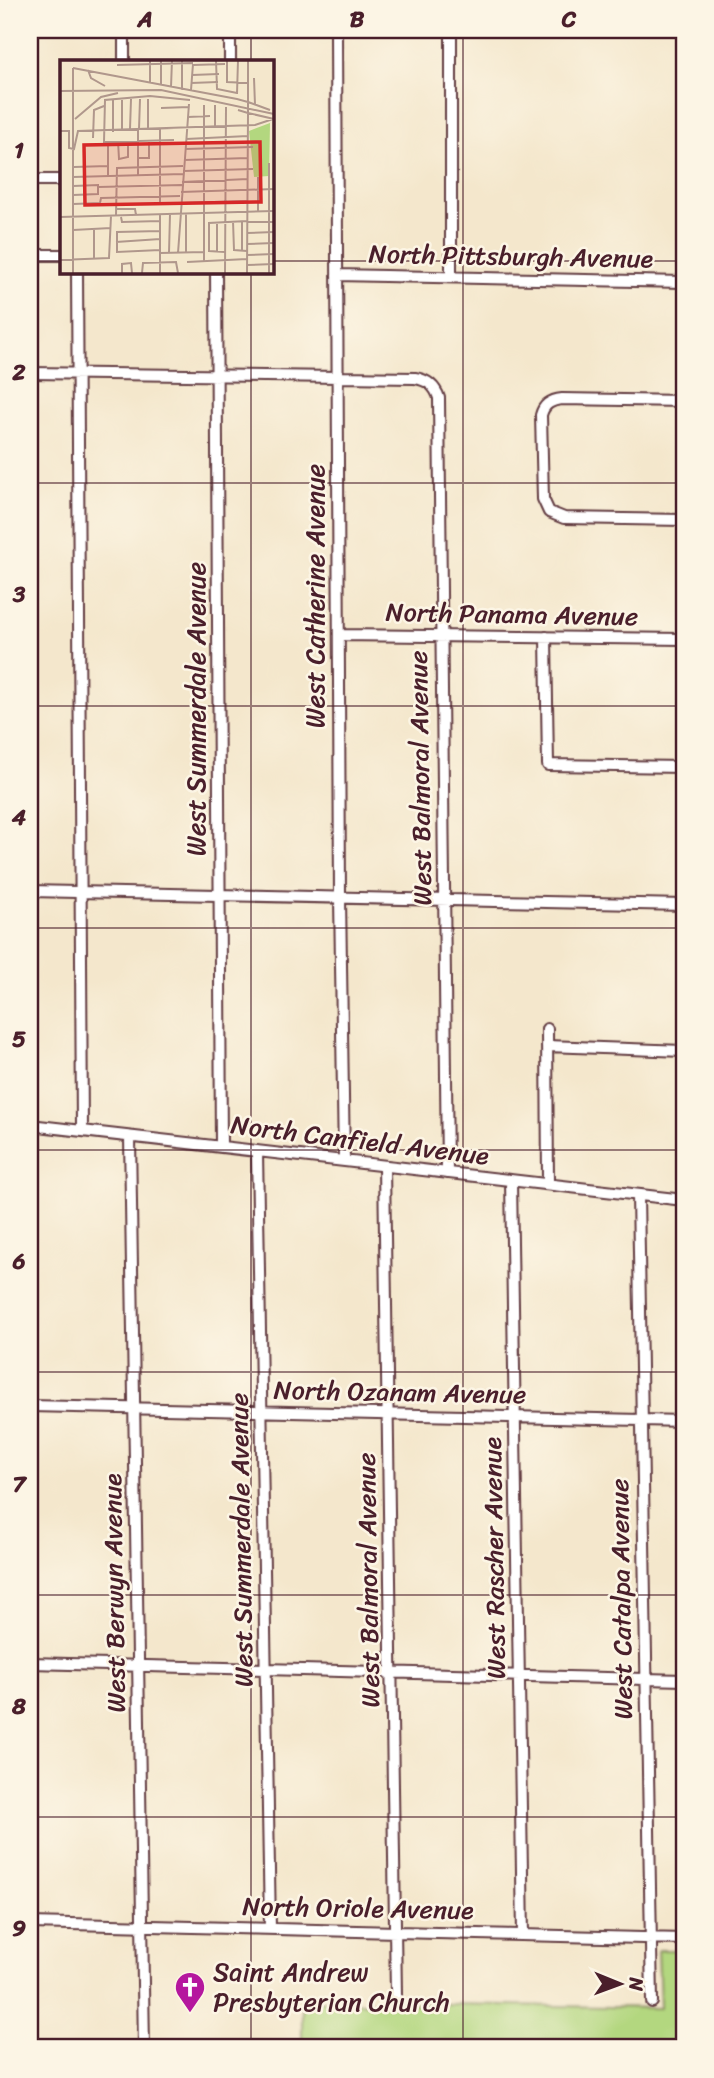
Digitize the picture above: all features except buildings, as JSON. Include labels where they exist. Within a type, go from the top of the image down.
[{"type":"street","points":[[124,30],[124,60]]},
{"type":"street","points":[[230,30],[230,60]]},
{"type":"street","name":"West Catherine Avenue","points":[[336,30],[340,898],[344,1161]]},
{"type":"street","points":[[451,30],[452,277]]},
{"type":"street","points":[[30,180],[60,180]]},
{"type":"street","points":[[30,255],[60,255]]},
{"type":"street","points":[[77,273],[82,1131]]},
{"type":"street","name":"West Summerdale Avenue","points":[[216,273],[221,1147]]},
{"type":"street","name":"North Pittsburgh Avenue","points":[[337,275],[684,282]]},
{"type":"street","points":[[30,373],[337,378]]},
{"type":"street","name":"West Balmoral Avenue","points":[[337,378],[415,378],[427,381],[439,397],[447,1173]]},
{"type":"street","points":[[684,401],[562,398],[549,402],[541,415],[543,499],[549,512],[564,518],[684,520]]},
{"type":"street","name":"North Panama Avenue","points":[[339,635],[684,639]]},
{"type":"street","points":[[546,637],[548,765],[684,767]]},
{"type":"street","points":[[30,891],[684,905]]},
{"type":"street","points":[[547,1029],[548,1184]]},
{"type":"street","points":[[547,1046],[684,1051]]},
{"type":"street","name":"North Canfield Avenue","points":[[30,1125],[684,1200]]},
{"type":"street","name":"West Berwyn Avenue","points":[[130,1137],[144,2048]]},
{"type":"street","name":"West Summerdale Avenue","points":[[257,1151],[270,1929]]},
{"type":"street","name":"West Balmoral Avenue","points":[[384,1166],[396,1994]]},
{"type":"street","name":"West Rascher Avenue","points":[[511,1180],[523,1935]]},
{"type":"street","name":"West Catalpa Avenue","points":[[638,1195],[652,2002]]},
{"type":"street","name":"North Ozanam Avenue","points":[[30,1406],[684,1421]]},
{"type":"street","points":[[30,1663],[684,1679]]},
{"type":"street","name":"North Oriole Avenue","points":[[30,1923],[684,1939]]},
{"type":"green space","points":[[658,1950],[684,1950],[684,2048],[302,2048],[302,2001],[660,2008]]},
{"type":"place","name":"Saint Andrew Presbyterian Church","points":[[190,2014]]}]
